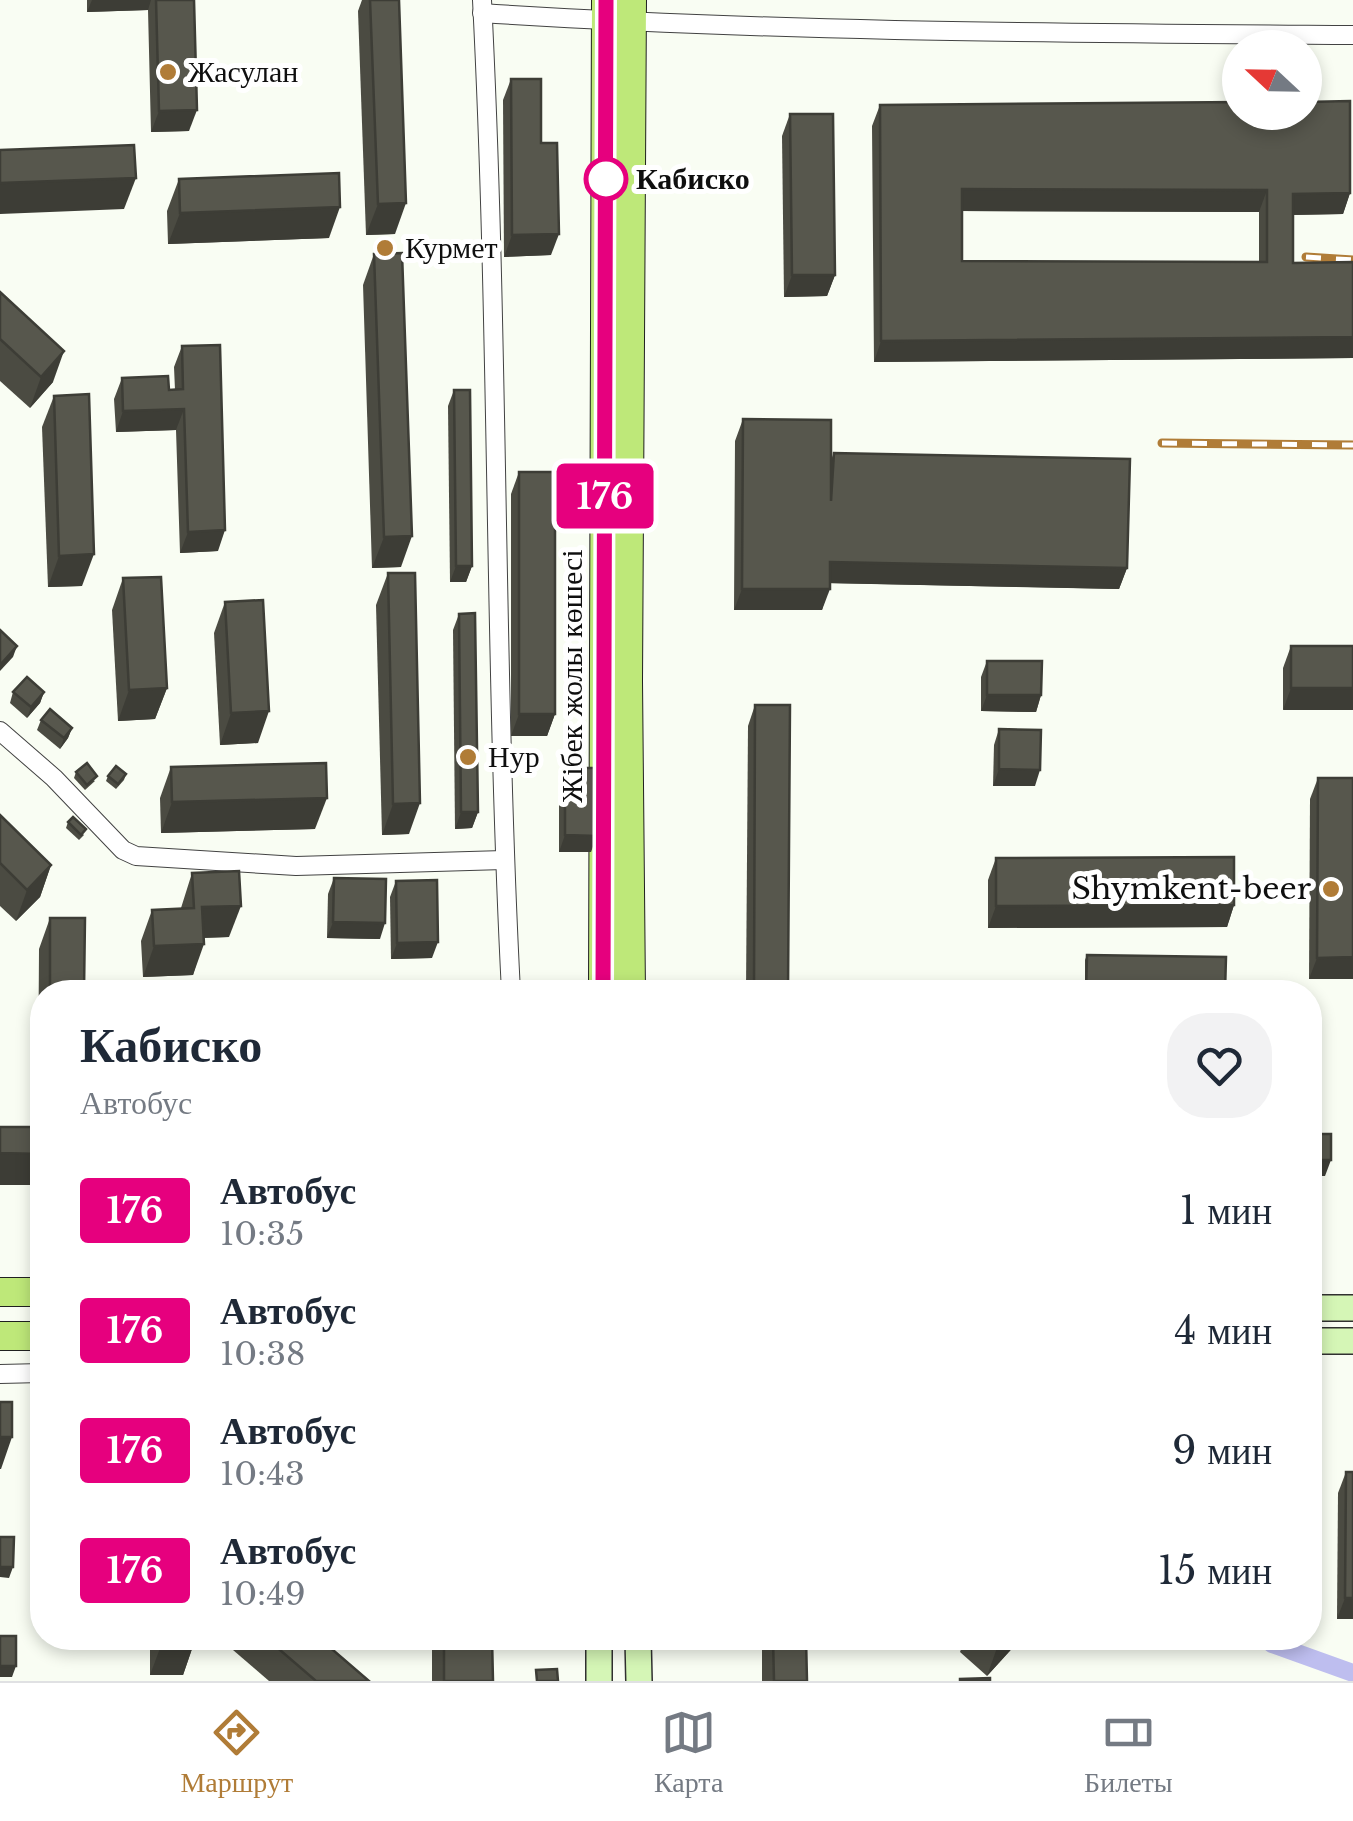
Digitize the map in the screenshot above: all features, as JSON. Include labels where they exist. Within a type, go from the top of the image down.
[{"type":"main road","name":"Жібек жолы көшесі","points":[[603,980],[619,11]]},
{"type":"main road","name":"Жібек жолы көшесі","points":[[619,11],[631,980]]},
{"type":"main road","points":[[0,1292],[30,1292]]},
{"type":"main road","points":[[1322,1308],[1353,1308]]},
{"type":"main road","points":[[0,1336],[30,1336]]},
{"type":"main road","points":[[1322,1340],[1353,1340]]},
{"type":"main road","points":[[599,1650],[599,1681]]},
{"type":"main road","points":[[639,1650],[640,1681]]},
{"type":"street","points":[[509,980],[493,268],[482,6],[1023,33],[1353,35]]},
{"type":"street","points":[[0,731],[54,778],[124,850],[136,856],[296,866],[504,860]]},
{"type":"street","points":[[0,1374],[30,1373]]},
{"type":"building","points":[[156,0],[194,0],[197,110],[159,111]]},
{"type":"building","points":[[370,0],[399,0],[406,203],[378,204]]},
{"type":"building","points":[[511,79],[541,79],[541,143],[557,143],[559,234],[512,235]]},
{"type":"building","points":[[1350,101],[1350,193],[1293,194],[1293,263],[1353,262],[1353,337],[881,341],[880,105],[1222,102],[1222,130],[1322,130],[1322,102]],"holes":[[[962,189],[1267,190],[1267,262],[962,261]]]},
{"type":"building","points":[[790,114],[833,114],[835,275],[792,275]]},
{"type":"building","points":[[134,145],[136,178],[0,183],[0,150]]},
{"type":"building","points":[[339,173],[340,207],[180,213],[179,179]]},
{"type":"building","points":[[402,253],[412,536],[384,537],[374,254]]},
{"type":"building","points":[[0,292],[64,351],[41,377],[0,339]]},
{"type":"building","points":[[220,345],[225,530],[188,532],[184,409],[123,411],[122,378],[168,376],[169,390],[183,389],[182,346]]},
{"type":"building","points":[[454,390],[470,390],[472,566],[456,566]]},
{"type":"building","points":[[89,394],[94,554],[59,556],[54,396]]},
{"type":"building","points":[[743,419],[831,420],[831,501],[834,453],[1130,459],[1127,568],[830,562],[830,589],[742,589]]},
{"type":"building","points":[[519,472],[555,472],[555,714],[519,714]]},
{"type":"building","points":[[388,573],[415,573],[420,803],[393,804]]},
{"type":"building","points":[[161,577],[167,688],[129,690],[123,578]]},
{"type":"building","points":[[263,600],[269,711],[231,713],[225,602]]},
{"type":"building","points":[[475,613],[478,812],[461,812],[459,614]]},
{"type":"building","points":[[0,630],[17,646],[0,665]]},
{"type":"building","points":[[1291,646],[1353,646],[1353,688],[1291,688]]},
{"type":"building","points":[[987,661],[1042,661],[1041,695],[987,695]]},
{"type":"building","points":[[27,677],[44,692],[31,707],[13,692]]},
{"type":"building","points":[[755,705],[790,705],[788,980],[754,980]]},
{"type":"building","points":[[50,709],[72,728],[64,738],[41,720]]},
{"type":"building","points":[[999,729],[1041,730],[1040,770],[999,769]]},
{"type":"building","points":[[87,763],[97,776],[87,785],[76,772]]},
{"type":"building","points":[[326,763],[327,798],[172,802],[171,767]]},
{"type":"building","points":[[116,766],[126,774],[118,784],[108,776]]},
{"type":"building","points":[[565,768],[597,768],[597,836],[565,835]]},
{"type":"building","name":"Shymkent-beer","points":[[1318,778],[1353,778],[1353,957],[1317,958]]},
{"type":"building","points":[[0,815],[51,865],[27,890],[0,863]]},
{"type":"building","points":[[73,817],[86,829],[81,835],[68,822]]},
{"type":"building","points":[[1234,857],[1234,905],[996,906],[996,858]]},
{"type":"building","points":[[239,871],[241,906],[202,907],[204,944],[154,946],[152,910],[194,908],[192,873]]},
{"type":"building","points":[[334,878],[386,879],[385,923],[333,922]]},
{"type":"building","points":[[437,880],[438,942],[397,943],[396,881]]},
{"type":"building","points":[[50,918],[85,918],[84,980],[50,980]]},
{"type":"building","points":[[1087,955],[1226,957],[1225,980],[1086,980]]},
{"type":"building","points":[[0,1127],[30,1127],[30,1154],[0,1153]]},
{"type":"building","points":[[1322,1134],[1331,1134],[1331,1160],[1322,1160]]},
{"type":"building","points":[[0,1402],[12,1402],[12,1437],[0,1437]]},
{"type":"building","points":[[1346,1472],[1353,1472],[1353,1598],[1345,1598]]},
{"type":"building","points":[[0,1537],[14,1537],[13,1567],[0,1567]]},
{"type":"building","points":[[0,1636],[16,1636],[16,1666],[0,1666]]},
{"type":"building","points":[[280,1650],[333,1650],[369,1681],[316,1681]]},
{"type":"building","points":[[444,1650],[492,1650],[493,1681],[444,1681]]},
{"type":"building","points":[[773,1650],[806,1650],[807,1681],[774,1681]]},
{"type":"building","points":[[557,1669],[558,1681],[537,1681],[536,1670]]},
{"type":"building","points":[[960,1679],[990,1681],[960,1681]]},
{"type":"waterway","points":[[1289,1650],[1353,1673]]},
{"type":"railway","points":[[1306,257],[1353,260]]},
{"type":"railway","points":[[1162,443],[1353,445]]},
{"type":"bus line","name":"176","points":[[603,980],[606,0]]},
{"type":"place","name":"Жасулан","points":[[168,72]]},
{"type":"place","name":"Кабиско","points":[[606,179]]},
{"type":"place","name":"Курмет","points":[[385,248]]},
{"type":"place","name":"Нур","points":[[468,757]]},
{"type":"place","name":"Shymkent-beer","points":[[1331,889]]}]
